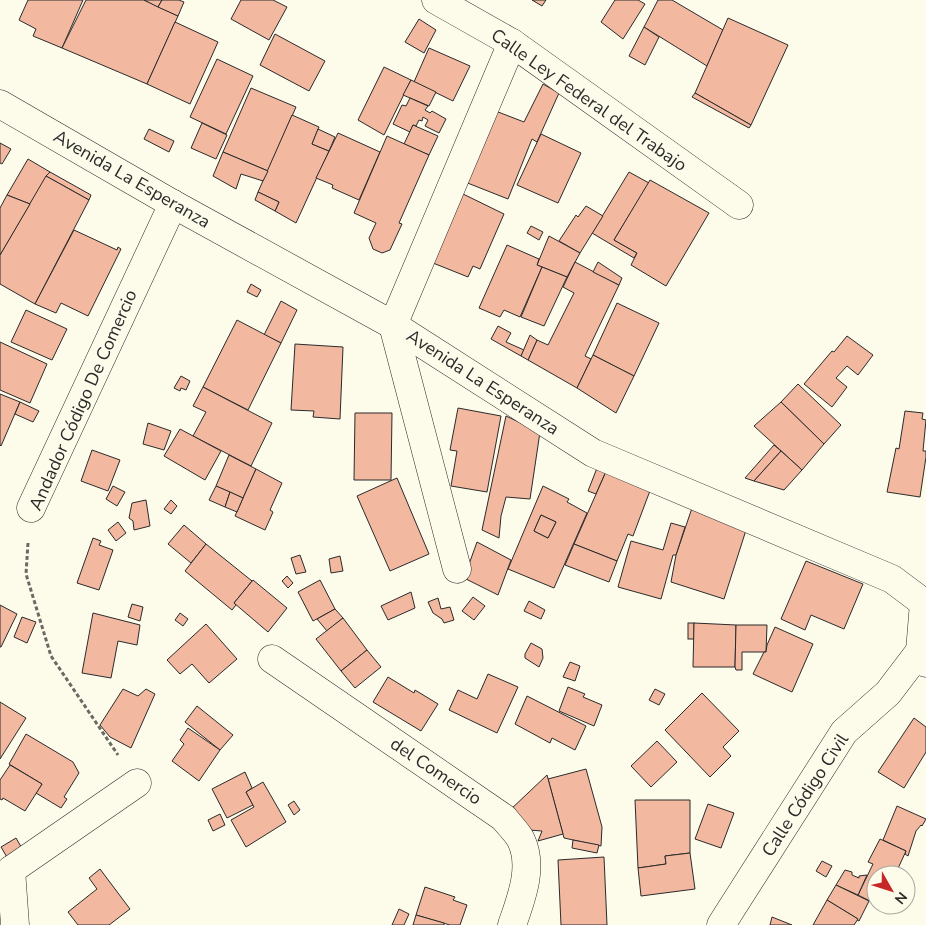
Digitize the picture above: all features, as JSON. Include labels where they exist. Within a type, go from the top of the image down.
[{"type":"street","name":"Calle Ley Federal del Trabajo","points":[[436,0],[512,43],[739,205]]},
{"type":"street","points":[[458,569],[393,325],[512,43]]},
{"type":"street","name":"Avenida La Esperanza","points":[[0,104],[173,204],[393,325],[593,453],[892,579],[925,603],[923,657]]},
{"type":"street","name":"Andador Código De Comercio","points":[[31,508],[173,204]]},
{"type":"street","name":"Calle Código Civil","points":[[721,925],[844,732],[888,693],[923,657]]},
{"type":"street","name":"del Comercio","points":[[272,659],[504,818],[521,840],[526,862],[524,891],[512,925]]},
{"type":"street","points":[[14,925],[5,875],[137,783]]},
{"type":"path","name":"Andador Código De Comercio","points":[[31,508],[26,574],[51,656],[137,783]]},
{"type":"building","points":[[28,0],[83,0],[62,48],[33,36],[36,29],[19,20]]},
{"type":"building","points":[[86,0],[144,0],[178,16],[147,84],[62,48]]},
{"type":"building","points":[[144,0],[162,0],[158,7]]},
{"type":"building","points":[[162,0],[179,0],[184,2],[178,16],[158,7]]},
{"type":"building","points":[[241,0],[273,0],[287,7],[269,40],[231,19]]},
{"type":"building","points":[[532,0],[546,0],[542,6]]},
{"type":"building","points":[[615,0],[638,0],[645,4],[623,39],[601,22]]},
{"type":"building","points":[[658,0],[672,0],[723,30],[707,66],[644,27]]},
{"type":"building","points":[[728,18],[788,45],[751,125],[695,93]]},
{"type":"building","points":[[419,19],[436,30],[424,53],[405,42]]},
{"type":"building","points":[[175,22],[218,42],[190,104],[147,84]]},
{"type":"building","points":[[644,27],[659,37],[645,65],[629,56]]},
{"type":"building","points":[[275,34],[325,61],[309,91],[260,65]]},
{"type":"building","points":[[429,48],[470,66],[453,101],[414,82]]},
{"type":"building","points":[[217,59],[253,76],[226,134],[190,117]]},
{"type":"building","points":[[384,67],[411,80],[384,135],[358,120]]},
{"type":"building","points":[[411,80],[436,92],[429,106],[403,95]]},
{"type":"building","points":[[543,84],[559,93],[537,142],[532,139],[508,199],[465,182],[493,110],[524,122]]},
{"type":"building","points":[[251,88],[296,107],[268,171],[223,152]]},
{"type":"building","points":[[695,93],[751,125],[749,128],[692,97]]},
{"type":"building","points":[[410,98],[428,106],[425,110],[430,113],[432,111],[446,119],[439,133],[425,126],[428,120],[423,117],[422,121],[419,120],[416,126],[413,125],[410,132],[393,124],[402,105],[406,106]]},
{"type":"building","points":[[292,115],[319,127],[312,144],[329,151],[296,223],[275,211],[279,202],[258,192]]},
{"type":"building","points":[[202,123],[227,135],[216,159],[191,148]]},
{"type":"building","points":[[413,125],[438,136],[429,155],[404,144]]},
{"type":"building","points":[[149,129],[174,141],[169,152],[144,139]]},
{"type":"building","points":[[318,129],[335,137],[329,151],[312,144]]},
{"type":"building","points":[[338,133],[380,152],[359,200],[332,188],[333,185],[316,178]]},
{"type":"building","points":[[541,134],[581,153],[558,203],[517,185]]},
{"type":"building","points":[[387,136],[429,155],[399,223],[402,224],[390,250],[382,253],[373,249],[369,238],[376,223],[354,213]]},
{"type":"building","points":[[0,143],[11,149],[2,164],[0,163]]},
{"type":"building","points":[[223,152],[268,171],[263,181],[241,174],[236,189],[213,176]]},
{"type":"building","points":[[28,159],[50,172],[30,204],[7,195]]},
{"type":"building","points":[[50,172],[91,195],[89,200],[46,176]]},
{"type":"building","points":[[629,172],[649,183],[614,240],[637,253],[634,258],[592,233]]},
{"type":"building","points":[[46,176],[89,200],[35,304],[0,284],[0,255]]},
{"type":"building","points":[[650,180],[709,213],[666,286],[631,265],[637,253],[614,240]]},
{"type":"building","points":[[258,192],[279,202],[275,211],[255,200]]},
{"type":"building","points":[[461,193],[504,214],[480,269],[473,266],[468,277],[433,263]]},
{"type":"building","points":[[7,195],[30,204],[0,255],[0,208]]},
{"type":"building","points":[[586,206],[603,216],[580,253],[559,241],[576,215],[578,217]]},
{"type":"building","points":[[531,226],[543,232],[539,240],[527,233]]},
{"type":"building","points":[[74,230],[117,250],[118,247],[121,249],[88,316],[61,303],[56,313],[35,304]]},
{"type":"building","points":[[549,236],[580,253],[567,277],[537,265]]},
{"type":"building","points":[[507,245],[539,259],[537,265],[542,267],[520,317],[504,310],[500,317],[479,308]]},
{"type":"building","points":[[575,262],[619,285],[585,356],[591,359],[577,388],[528,360],[537,340],[548,345],[574,293],[563,287]]},
{"type":"building","points":[[598,262],[622,278],[619,285],[593,272]]},
{"type":"building","points":[[542,267],[567,277],[544,326],[521,317]]},
{"type":"building","points":[[251,284],[261,290],[257,297],[247,292]]},
{"type":"building","points":[[281,301],[297,310],[281,343],[264,335]]},
{"type":"building","points":[[617,303],[659,323],[634,376],[593,355]]},
{"type":"building","points":[[26,310],[67,329],[52,360],[11,342]]},
{"type":"building","points":[[237,320],[281,343],[248,410],[203,387]]},
{"type":"building","points":[[498,326],[511,333],[506,342],[524,350],[521,356],[491,339]]},
{"type":"building","points":[[530,335],[537,340],[528,360],[521,356]]},
{"type":"building","points":[[847,336],[873,355],[858,375],[847,366],[836,378],[847,387],[832,407],[804,384]]},
{"type":"building","points":[[0,342],[47,364],[30,403],[0,390]]},
{"type":"building","points":[[295,344],[343,347],[340,419],[313,417],[314,411],[291,410]]},
{"type":"building","points":[[593,355],[634,376],[616,413],[577,388]]},
{"type":"building","points":[[181,376],[190,381],[186,390],[181,388],[180,391],[174,388]]},
{"type":"building","points":[[798,384],[841,425],[824,444],[781,402]]},
{"type":"building","points":[[203,387],[272,423],[251,466],[193,436],[206,412],[193,406]]},
{"type":"building","points":[[0,394],[20,402],[1,446],[0,445]]},
{"type":"building","points":[[20,402],[39,411],[33,422],[15,414]]},
{"type":"building","points":[[781,402],[824,444],[802,470],[754,426]]},
{"type":"building","points":[[458,408],[501,416],[487,492],[451,486],[457,451],[450,450]]},
{"type":"building","points":[[905,411],[923,413],[922,419],[926,420],[923,451],[926,451],[926,457],[920,497],[887,492],[896,448],[899,449]]},
{"type":"building","points":[[355,413],[392,413],[391,480],[354,480]]},
{"type":"building","points":[[506,416],[540,432],[530,499],[506,497],[501,516],[499,538],[482,530]]},
{"type":"building","points":[[148,423],[171,431],[164,450],[143,444]]},
{"type":"building","points":[[180,429],[221,451],[205,480],[164,456]]},
{"type":"building","points":[[774,445],[781,451],[754,481],[745,478]]},
{"type":"building","points":[[92,450],[120,460],[108,491],[81,481]]},
{"type":"building","points":[[781,451],[802,470],[784,490],[754,481]]},
{"type":"building","points":[[229,455],[256,469],[243,498],[216,486]]},
{"type":"building","points":[[599,463],[608,467],[596,494],[588,491]]},
{"type":"building","points":[[608,467],[651,488],[633,536],[628,534],[617,561],[574,544]]},
{"type":"building","points":[[256,469],[282,483],[270,510],[273,512],[265,530],[235,516]]},
{"type":"building","points":[[397,478],[429,554],[390,571],[357,496]]},
{"type":"building","points":[[113,486],[125,492],[117,506],[106,499]]},
{"type":"building","points":[[216,486],[230,492],[225,507],[209,500]]},
{"type":"building","points":[[543,486],[569,499],[567,502],[587,513],[554,588],[508,569]],"holes":[[[541,515],[556,522],[548,538],[534,531]]]},
{"type":"building","points":[[230,492],[243,498],[237,512],[225,507]]},
{"type":"building","points":[[146,500],[150,526],[134,530],[133,521],[129,518],[132,503]]},
{"type":"building","points":[[171,500],[177,506],[171,514],[164,509]]},
{"type":"building","points":[[692,508],[747,527],[724,599],[671,582],[676,555]]},
{"type":"building","points":[[541,515],[556,522],[548,538],[534,531]]},
{"type":"building","points":[[118,522],[126,533],[116,541],[108,530]]},
{"type":"building","points":[[671,523],[685,527],[676,555],[673,555],[661,599],[618,587],[631,541],[663,550]]},
{"type":"building","points":[[184,525],[206,544],[191,563],[168,544]]},
{"type":"building","points":[[93,538],[101,541],[99,545],[113,550],[99,590],[77,583]]},
{"type":"building","points":[[477,542],[511,560],[498,595],[464,578]]},
{"type":"building","points":[[206,544],[252,581],[234,603],[236,605],[232,610],[185,571]]},
{"type":"building","points":[[574,544],[617,561],[609,582],[565,565]]},
{"type":"building","points":[[300,555],[306,572],[296,574],[291,558]]},
{"type":"building","points":[[340,556],[343,571],[331,573],[329,559]]},
{"type":"building","points":[[806,561],[863,584],[844,629],[811,615],[805,630],[781,619]]},
{"type":"building","points":[[287,576],[293,583],[288,588],[282,581]]},
{"type":"building","points":[[253,580],[287,608],[268,632],[234,603]]},
{"type":"building","points":[[320,580],[335,609],[313,621],[298,592]]},
{"type":"building","points":[[411,592],[415,608],[388,620],[381,606]]},
{"type":"building","points":[[473,597],[485,606],[474,620],[462,611]]},
{"type":"building","points":[[438,598],[441,609],[450,607],[454,620],[444,623],[442,619],[433,613],[428,602]]},
{"type":"building","points":[[529,601],[545,610],[541,619],[524,611]]},
{"type":"building","points":[[132,604],[143,607],[140,621],[128,617]]},
{"type":"building","points":[[0,605],[17,614],[1,647],[0,647]]},
{"type":"building","points":[[335,609],[343,618],[327,631],[317,619]]},
{"type":"building","points":[[93,613],[140,625],[137,645],[118,641],[111,678],[82,673]]},
{"type":"building","points":[[180,613],[188,619],[183,626],[175,620]]},
{"type":"building","points":[[22,617],[36,622],[27,643],[14,637]]},
{"type":"building","points":[[343,618],[367,650],[341,671],[316,639]]},
{"type":"building","points":[[688,623],[694,623],[694,639],[688,639]]},
{"type":"building","points":[[694,623],[736,625],[735,667],[693,667]]},
{"type":"building","points":[[206,624],[237,659],[209,683],[192,664],[180,674],[167,660]]},
{"type":"building","points":[[736,625],[767,625],[766,652],[742,652],[742,670],[736,670],[735,667]]},
{"type":"building","points":[[775,627],[813,644],[792,692],[753,674],[764,652],[766,652]]},
{"type":"building","points":[[531,643],[542,649],[543,658],[539,667],[525,658]]},
{"type":"building","points":[[367,650],[381,667],[355,688],[341,671]]},
{"type":"building","points":[[570,662],[580,666],[575,681],[563,677]]},
{"type":"building","points":[[488,674],[518,687],[497,733],[449,710],[458,690],[477,699]]},
{"type":"building","points":[[388,677],[414,693],[415,690],[438,704],[421,731],[373,702]]},
{"type":"building","points":[[568,687],[585,694],[583,697],[602,705],[594,726],[559,711]]},
{"type":"building","points":[[123,689],[138,696],[146,689],[155,694],[131,748],[110,737],[100,725]]},
{"type":"building","points":[[655,689],[665,694],[659,705],[649,700]]},
{"type":"building","points":[[702,693],[739,731],[723,747],[731,756],[710,777],[665,730]]},
{"type":"building","points":[[527,696],[586,726],[575,750],[552,738],[550,743],[515,724]]},
{"type":"building","points":[[0,702],[26,718],[0,759]]},
{"type":"building","points":[[197,706],[233,735],[220,750],[185,722]]},
{"type":"building","points":[[914,718],[926,727],[926,752],[904,788],[878,772]]},
{"type":"building","points":[[188,728],[220,750],[199,781],[172,761],[184,744],[180,740]]},
{"type":"building","points":[[26,734],[73,762],[79,773],[64,797],[67,799],[61,808],[36,793],[42,784],[9,764]]},
{"type":"building","points":[[657,741],[677,762],[651,787],[631,766]]},
{"type":"building","points":[[10,765],[42,784],[25,811],[3,798],[2,800],[0,799],[0,780]]},
{"type":"building","points":[[586,769],[602,827],[601,846],[564,838],[548,779]]},
{"type":"building","points":[[245,772],[252,788],[246,792],[253,805],[227,818],[212,789]]},
{"type":"building","points":[[547,775],[563,834],[538,841],[542,831],[529,830],[509,811]]},
{"type":"building","points":[[263,782],[286,822],[246,847],[231,820],[254,807],[246,792]]},
{"type":"building","points":[[635,800],[690,800],[690,853],[665,856],[666,864],[638,868]]},
{"type":"building","points":[[294,801],[300,810],[294,815],[288,805]]},
{"type":"building","points":[[708,804],[734,813],[721,848],[695,839]]},
{"type":"building","points":[[897,806],[926,819],[916,831],[908,856],[905,854],[906,851],[883,840]]},
{"type":"building","points":[[220,814],[225,825],[213,831],[208,820]]},
{"type":"building","points":[[16,838],[23,850],[8,859],[1,847]]},
{"type":"building","points":[[880,839],[906,851],[900,865],[873,865],[868,862]]},
{"type":"building","points":[[573,840],[599,845],[597,853],[572,848]]},
{"type":"building","points":[[690,853],[695,889],[641,896],[638,868],[666,864],[665,856]]},
{"type":"building","points":[[604,857],[607,925],[561,925],[558,860]]},
{"type":"building","points":[[822,861],[832,866],[826,877],[816,871]]},
{"type":"building","points":[[100,869],[130,909],[109,925],[78,925],[68,912],[97,889],[89,878]]},
{"type":"building","points":[[845,870],[852,872],[852,875],[859,878],[859,876],[866,875],[858,895],[836,885]]},
{"type":"building","points":[[866,878],[866,899],[858,895]]},
{"type":"building","points":[[836,885],[866,900],[866,907],[859,921],[827,900]]},
{"type":"building","points":[[425,887],[455,897],[453,900],[467,905],[460,925],[450,925],[416,915]]},
{"type":"building","points":[[827,900],[858,919],[854,925],[813,925]]},
{"type":"building","points":[[399,909],[409,914],[404,925],[392,925]]},
{"type":"building","points":[[416,915],[444,923],[444,925],[413,925]]},
{"type":"building","points":[[772,917],[792,925],[770,925]]}]
